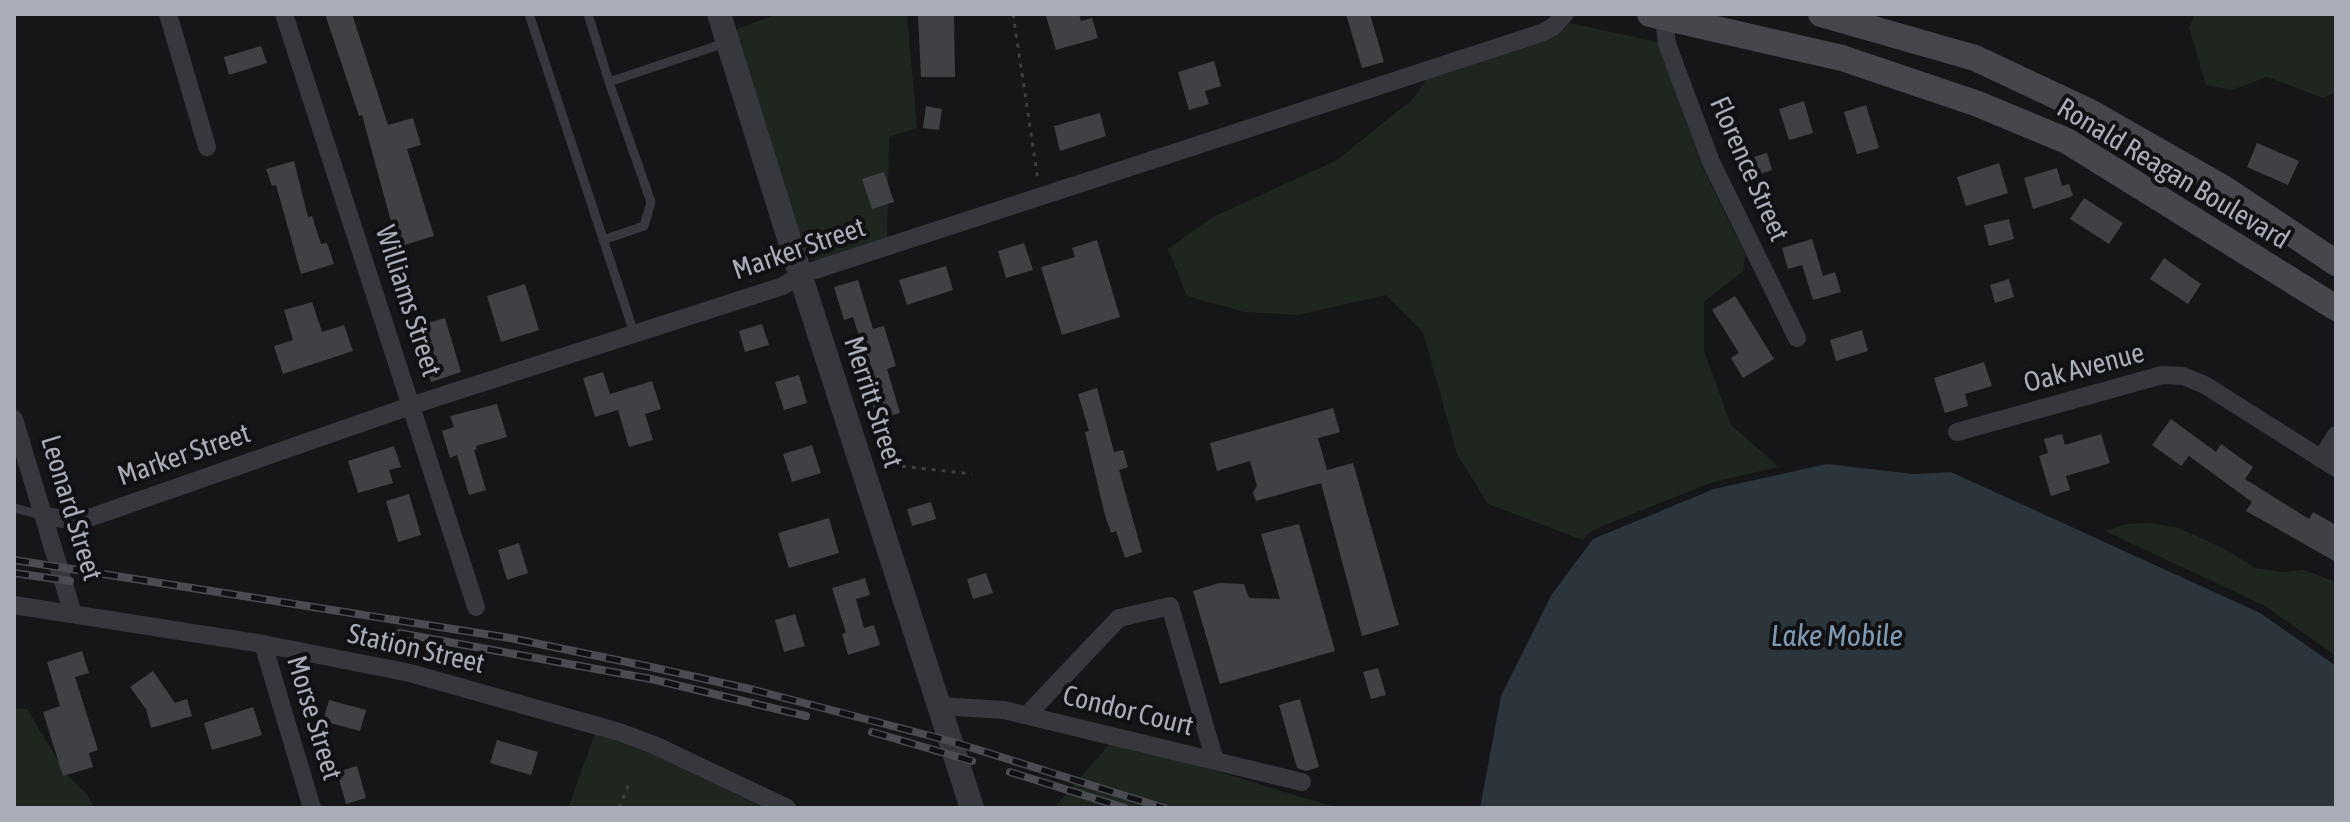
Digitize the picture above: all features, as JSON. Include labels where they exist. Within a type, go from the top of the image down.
[{"type":"main road","name":"Ronald Reagan Boulevard","points":[[1821,14],[1975,58],[2090,112],[2225,189],[2336,263]]},
{"type":"main road","name":"Ronald Reagan Boulevard","points":[[1657,16],[1842,58],[1978,104],[2067,141],[2336,308]]},
{"type":"street","points":[[168,14],[207,147]]},
{"type":"street","name":"Williams Street","points":[[284,14],[476,607]]},
{"type":"street","name":"Merritt Street","points":[[719,14],[972,808]]},
{"type":"street","name":"Marker Street","points":[[45,516],[70,520],[92,517],[413,405],[783,286],[800,275],[1541,33],[1553,27],[1565,14]]},
{"type":"street","name":"Florence Street","points":[[1657,16],[1711,162],[1797,338]]},
{"type":"street","name":"Oak Avenue","points":[[1957,432],[2162,375],[2183,376],[2205,385],[2328,464],[2336,435]]},
{"type":"street","name":"Leonard Street","points":[[16,430],[73,614]]},
{"type":"street","name":"Station Street","points":[[14,605],[263,644],[410,673],[619,732],[654,745],[787,808]]},
{"type":"street","points":[[1027,715],[1119,618],[1170,606],[1215,761]]},
{"type":"street","name":"Morse Street","points":[[263,644],[312,808]]},
{"type":"street","name":"Condor Court","points":[[939,706],[1004,710],[1302,782]]},
{"type":"lane","points":[[529,14],[634,333]]},
{"type":"lane","points":[[588,14],[651,202],[644,226],[603,240]]},
{"type":"lane","points":[[609,82],[728,42]]},
{"type":"lane","points":[[14,508],[45,516]]},
{"type":"path","points":[[1013,14],[1040,199]]},
{"type":"path","points":[[862,467],[875,463],[972,474]]},
{"type":"path","points":[[619,808],[629,784]]},
{"type":"shaded area","points":[[777,14],[907,14],[917,128],[889,137],[887,239],[821,259],[813,260],[805,256],[735,30]]},
{"type":"shaded area","points":[[2195,14],[2336,14],[2336,92],[2323,98],[2267,77],[2232,90],[2206,85],[2189,28]]},
{"type":"shaded area","points":[[1570,23],[1657,42],[1702,166],[1745,254],[1743,271],[1704,302],[1704,351],[1731,425],[1779,467],[1713,482],[1612,522],[1590,532],[1583,540],[1488,504],[1457,454],[1423,332],[1386,295],[1298,315],[1244,312],[1187,296],[1168,249],[1211,218],[1337,160],[1413,99],[1426,80],[1543,41],[1560,33]]},
{"type":"shaded area","points":[[2127,524],[2176,527],[2225,549],[2255,568],[2283,572],[2304,570],[2336,582],[2336,656],[2265,606],[2105,531]]},
{"type":"shaded area","points":[[14,708],[27,709],[66,774],[86,793],[94,808],[14,808]]},
{"type":"shaded area","points":[[595,734],[650,753],[765,808],[568,808]]},
{"type":"shaded area","points":[[1113,740],[1338,808],[1054,808]]},
{"type":"water","name":"Lake Mobile","points":[[1827,464],[1914,474],[1951,472],[2260,613],[2336,666],[2336,808],[1480,808],[1501,696],[1552,594],[1593,539],[1714,489]]},
{"type":"building","points":[[325,14],[352,14],[388,125],[413,118],[421,145],[407,149],[434,236],[398,247],[362,115],[359,116]]},
{"type":"building","points":[[918,14],[954,14],[955,77],[921,77]]},
{"type":"building","points":[[1079,14],[1081,21],[1092,18],[1098,38],[1056,50],[1046,16]]},
{"type":"building","points":[[1346,14],[1370,14],[1384,62],[1362,68]]},
{"type":"building","points":[[261,46],[267,63],[229,75],[224,57]]},
{"type":"building","points":[[1214,61],[1221,86],[1205,91],[1209,104],[1189,110],[1178,72]]},
{"type":"building","points":[[1804,101],[1813,133],[1789,140],[1779,109]]},
{"type":"building","points":[[1866,105],[1879,148],[1857,154],[1844,112]]},
{"type":"building","points":[[926,106],[942,109],[939,130],[923,128]]},
{"type":"building","points":[[1100,113],[1106,136],[1060,151],[1054,126]]},
{"type":"building","points":[[2257,143],[2299,161],[2288,185],[2247,167]]},
{"type":"building","points":[[1767,153],[1772,170],[1742,180],[1736,162]]},
{"type":"building","points":[[294,161],[308,217],[312,216],[321,244],[327,243],[334,264],[301,274],[276,185],[272,186],[266,169]]},
{"type":"building","points":[[1999,163],[2008,193],[1966,206],[1957,177]]},
{"type":"building","points":[[2057,168],[2062,186],[2069,184],[2073,196],[2033,209],[2024,178]]},
{"type":"building","points":[[884,172],[894,202],[872,209],[862,179]]},
{"type":"building","points":[[2084,198],[2123,223],[2109,244],[2070,219]]},
{"type":"building","points":[[2009,219],[2014,239],[1989,246],[1984,225]]},
{"type":"building","points":[[1812,239],[1823,276],[1835,272],[1841,292],[1813,300],[1802,265],[1788,269],[1782,248]]},
{"type":"building","points":[[1097,240],[1120,317],[1062,335],[1041,267],[1075,257],[1072,248]]},
{"type":"building","points":[[1024,243],[1033,270],[1006,278],[998,251]]},
{"type":"building","points":[[2164,258],[2201,284],[2188,304],[2150,279]]},
{"type":"building","points":[[946,266],[953,290],[907,305],[899,280]]},
{"type":"building","points":[[2009,279],[2014,297],[1995,303],[1990,285]]},
{"type":"building","points":[[858,280],[873,329],[884,326],[896,366],[887,369],[900,413],[877,420],[871,400],[878,398],[853,317],[844,320],[834,287]]},
{"type":"building","points":[[525,284],[539,330],[501,342],[487,296]]},
{"type":"building","points":[[1735,296],[1774,359],[1743,378],[1731,358],[1739,353],[1712,310]]},
{"type":"building","points":[[312,302],[322,332],[344,325],[353,351],[283,374],[274,346],[293,340],[284,310]]},
{"type":"building","points":[[445,318],[461,372],[431,382],[414,327]]},
{"type":"building","points":[[762,324],[769,345],[745,352],[739,331]]},
{"type":"building","points":[[1862,330],[1868,351],[1836,361],[1830,340]]},
{"type":"building","points":[[1984,362],[1992,386],[1965,394],[1968,406],[1945,413],[1934,378]]},
{"type":"building","points":[[603,372],[610,394],[652,381],[661,409],[645,414],[653,440],[629,447],[618,410],[595,417],[583,378]]},
{"type":"building","points":[[799,375],[807,403],[784,410],[775,382]]},
{"type":"building","points":[[1097,388],[1114,452],[1123,450],[1128,467],[1119,470],[1142,552],[1125,558],[1116,531],[1111,533],[1105,515],[1085,432],[1089,431],[1078,394]]},
{"type":"building","points":[[497,404],[507,437],[476,446],[474,450],[486,490],[469,495],[457,455],[450,458],[442,431],[454,427],[450,416]]},
{"type":"building","points":[[1333,408],[1340,432],[1318,438],[1327,470],[1353,463],[1399,625],[1362,636],[1321,483],[1256,501],[1253,492],[1257,486],[1250,461],[1217,471],[1210,443]]},
{"type":"building","points":[[2171,419],[2216,452],[2221,444],[2253,467],[2245,479],[2309,519],[2313,512],[2336,525],[2336,562],[2246,511],[2252,502],[2189,456],[2181,466],[2152,445]]},
{"type":"building","points":[[2062,434],[2065,445],[2101,434],[2110,463],[2066,476],[2070,490],[2051,496],[2039,456],[2048,453],[2044,439]]},
{"type":"building","points":[[812,445],[821,473],[792,482],[783,454]]},
{"type":"building","points":[[394,446],[401,467],[389,470],[393,483],[358,493],[348,461]]},
{"type":"building","points":[[409,494],[421,535],[398,542],[386,501]]},
{"type":"building","points":[[931,502],[936,519],[912,526],[907,509]]},
{"type":"building","points":[[829,518],[839,553],[789,568],[778,533]]},
{"type":"building","points":[[1299,524],[1335,651],[1220,684],[1193,591],[1219,583],[1244,584],[1249,598],[1280,599],[1261,534]]},
{"type":"building","points":[[519,543],[528,573],[507,580],[498,550]]},
{"type":"building","points":[[986,573],[993,593],[973,599],[967,579]]},
{"type":"building","points":[[865,578],[870,595],[856,599],[864,628],[874,625],[880,645],[848,655],[842,634],[846,633],[832,588]]},
{"type":"building","points":[[795,614],[805,646],[784,652],[775,620]]},
{"type":"building","points":[[82,651],[89,673],[75,677],[98,750],[89,753],[93,767],[63,776],[43,712],[60,706],[47,662]]},
{"type":"building","points":[[1378,668],[1386,695],[1371,699],[1363,672]]},
{"type":"building","points":[[153,671],[175,703],[187,699],[192,716],[151,728],[146,709],[130,687]]},
{"type":"building","points":[[1300,699],[1319,767],[1306,771],[1297,768],[1279,705]]},
{"type":"building","points":[[329,700],[366,710],[360,731],[323,721]]},
{"type":"building","points":[[253,707],[262,735],[212,750],[204,723]]},
{"type":"building","points":[[497,740],[538,752],[531,775],[490,763]]},
{"type":"building","points":[[357,766],[366,798],[346,804],[337,772]]},
{"type":"railway","points":[[14,560],[510,638],[651,667],[754,690],[950,741],[1164,808]]},
{"type":"railway","points":[[14,573],[70,581]]},
{"type":"railway","points":[[399,633],[651,679],[806,716]]},
{"type":"railway","points":[[872,732],[972,761]]},
{"type":"railway","points":[[1010,772],[1125,808]]}]
